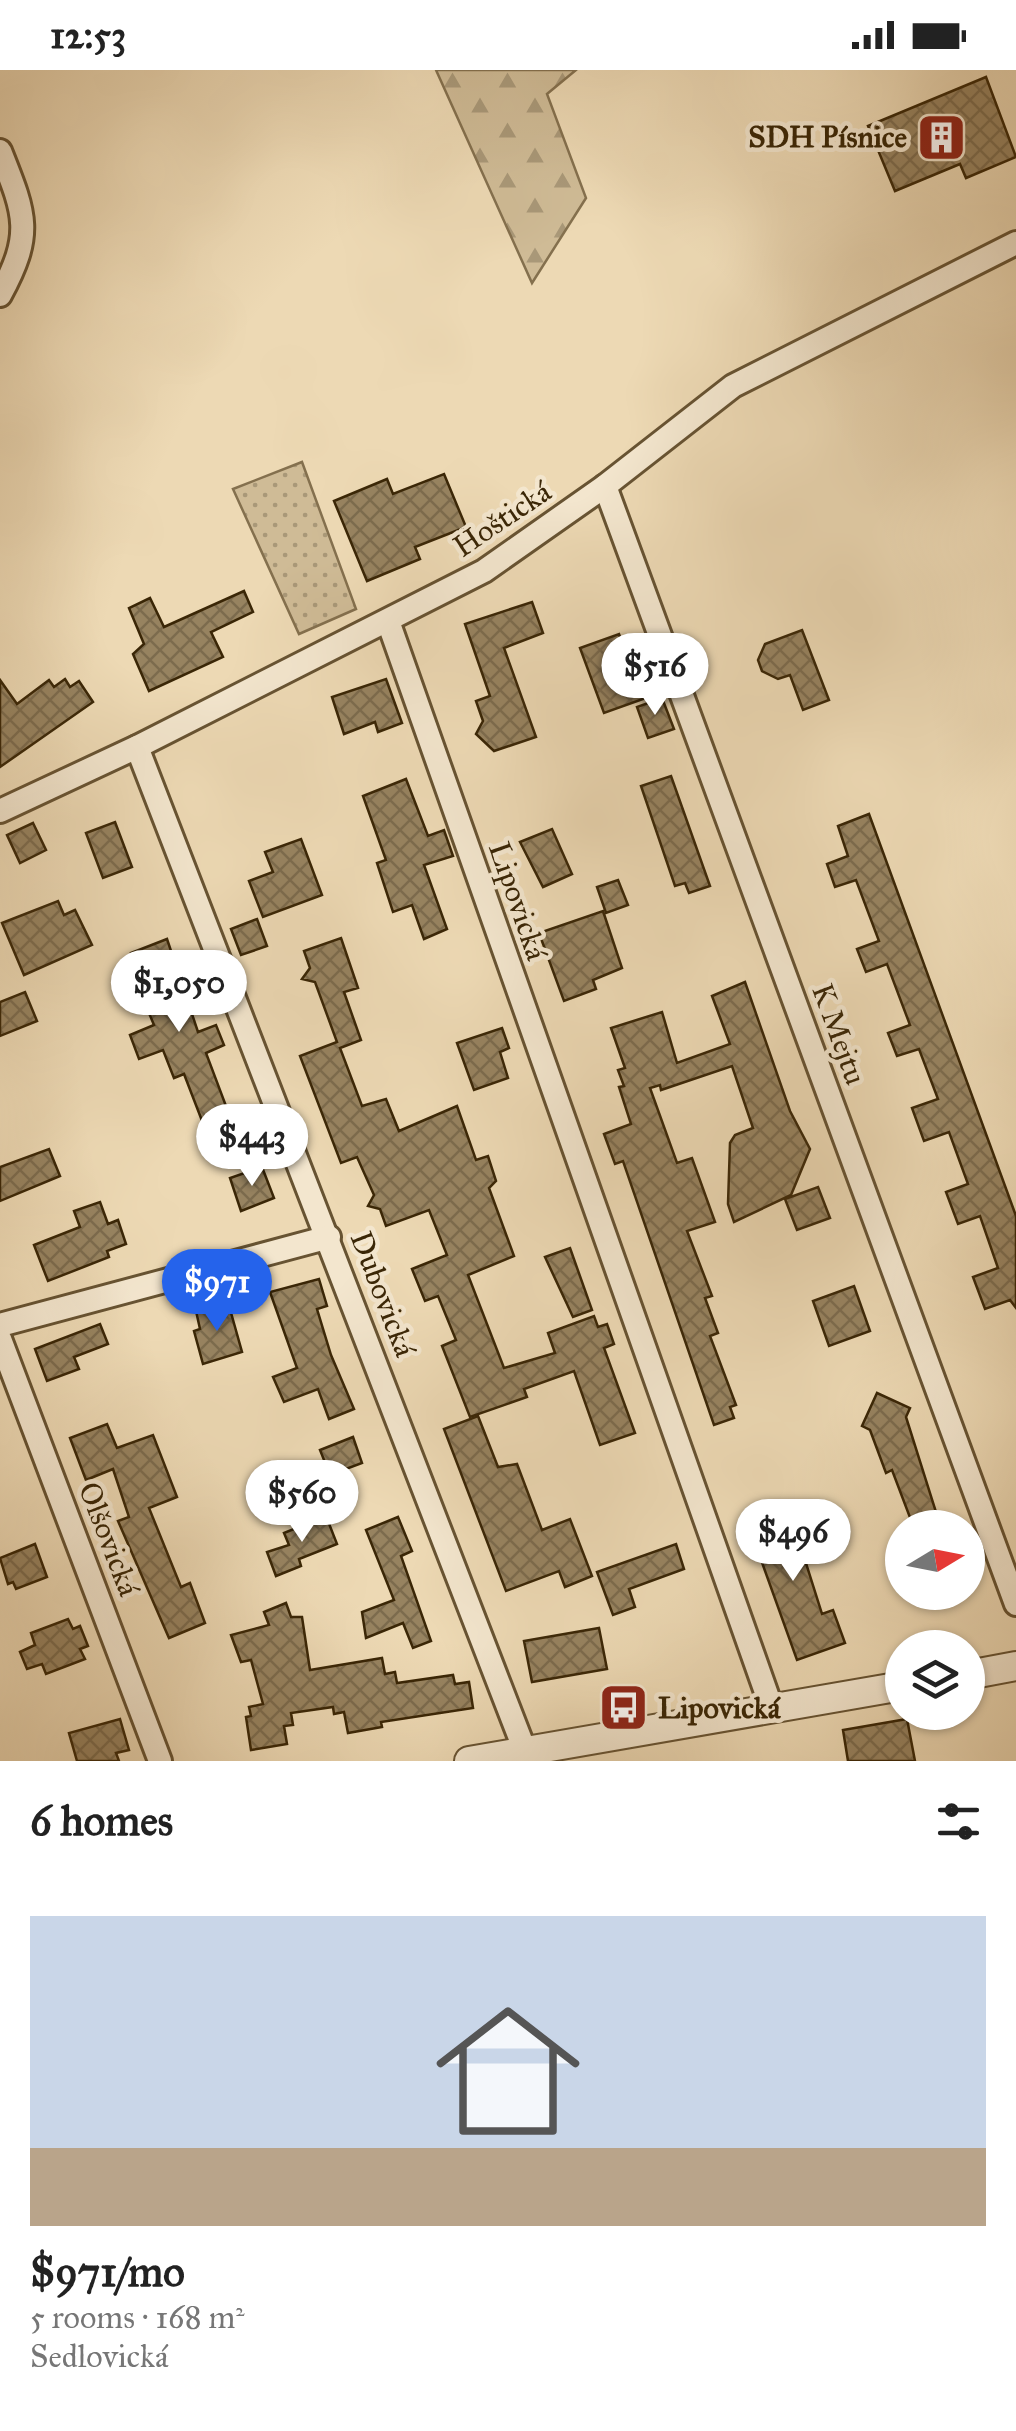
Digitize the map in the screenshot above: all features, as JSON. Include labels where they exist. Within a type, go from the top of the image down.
[{"type":"street","points":[[0,151],[22,208],[22,255],[0,295]]},
{"type":"street","name":"Hoštická","points":[[0,811],[137,748],[484,571],[605,486],[732,386],[1016,244]]},
{"type":"street","name":"K Mejtu","points":[[605,486],[1016,1604]]},
{"type":"street","name":"Lipovická","points":[[388,621],[772,1710]]},
{"type":"street","name":"Dubovická","points":[[137,748],[526,1751]]},
{"type":"street","points":[[0,1325],[329,1238]]},
{"type":"street","name":"Olšovická","points":[[0,1339],[160,1761]]},
{"type":"street","points":[[985,1672],[1016,1666]]},
{"type":"street","points":[[469,1761],[885,1689]]},
{"type":"green space","points":[[436,70],[576,70],[547,94],[586,198],[532,283]]},
{"type":"green space","points":[[302,462],[356,609],[299,634],[233,489]]},
{"type":"building","name":"SDH Písnice","points":[[986,77],[1016,157],[966,178],[960,164],[895,191],[868,126]]},
{"type":"building","points":[[444,474],[466,527],[415,547],[420,559],[367,581],[334,501],[387,479],[393,494]]},
{"type":"building","points":[[244,591],[253,612],[211,632],[223,657],[149,691],[133,654],[144,644],[129,608],[150,598],[164,627]]},
{"type":"building","points":[[532,602],[543,633],[504,648],[536,737],[494,751],[476,734],[483,721],[476,701],[490,696],[465,624]]},
{"type":"building","points":[[802,630],[829,700],[803,710],[790,675],[778,679],[762,671],[758,660],[765,644]]},
{"type":"building","points":[[619,634],[643,699],[604,713],[580,648]]},
{"type":"building","points":[[65,679],[70,687],[79,681],[93,702],[0,767],[0,680],[17,704],[49,680],[54,687]]},
{"type":"building","points":[[386,679],[402,723],[378,732],[375,722],[344,734],[332,697]]},
{"type":"building","points":[[662,698],[674,729],[648,738],[637,707]]},
{"type":"building","points":[[671,776],[710,886],[689,893],[685,883],[675,886],[641,786]]},
{"type":"building","points":[[406,779],[428,836],[444,830],[453,856],[424,865],[447,929],[424,939],[412,905],[393,912],[377,863],[386,860],[363,796]]},
{"type":"building","points":[[869,814],[1016,1216],[1016,1308],[1010,1300],[985,1309],[973,1277],[998,1268],[980,1216],[958,1224],[946,1192],[968,1184],[949,1132],[924,1141],[912,1108],[938,1099],[919,1049],[897,1056],[888,1033],[910,1025],[887,964],[866,972],[857,949],[879,941],[856,880],[835,887],[827,864],[848,856],[838,826]]},
{"type":"building","points":[[115,822],[132,867],[103,878],[86,833]]},
{"type":"building","points":[[33,823],[46,850],[20,863],[7,835]]},
{"type":"building","points":[[552,829],[572,874],[543,887],[520,842]]},
{"type":"building","points":[[301,839],[322,895],[263,917],[249,881],[273,872],[265,852]]},
{"type":"building","points":[[618,880],[628,905],[606,913],[597,887]]},
{"type":"building","points":[[58,901],[64,915],[75,910],[92,945],[24,975],[2,923]]},
{"type":"building","points":[[603,911],[622,968],[593,980],[596,989],[564,1001],[539,933]]},
{"type":"building","points":[[257,919],[267,946],[241,955],[231,929]]},
{"type":"building","points":[[341,938],[358,988],[344,992],[361,1040],[340,1048],[362,1106],[386,1099],[399,1131],[457,1106],[476,1160],[488,1156],[496,1181],[489,1188],[514,1256],[468,1275],[504,1368],[555,1353],[548,1333],[594,1316],[598,1327],[607,1324],[614,1344],[604,1348],[635,1433],[600,1445],[574,1371],[524,1389],[527,1397],[470,1417],[442,1346],[456,1340],[438,1296],[425,1301],[412,1269],[447,1255],[429,1210],[386,1226],[380,1209],[368,1206],[374,1195],[357,1157],[341,1163],[300,1056],[337,1042],[315,982],[302,979],[310,968],[304,951]]},
{"type":"building","points":[[167,939],[198,1032],[216,1025],[224,1045],[206,1053],[235,1130],[209,1139],[184,1074],[174,1078],[163,1050],[139,1059],[130,1035],[154,1025],[136,982],[141,980],[131,953]]},
{"type":"building","points":[[745,982],[790,1111],[810,1149],[791,1195],[734,1222],[728,1204],[730,1143],[735,1135],[753,1128],[732,1066],[661,1090],[660,1085],[650,1088],[677,1163],[692,1158],[715,1222],[687,1231],[712,1296],[705,1298],[718,1333],[710,1336],[736,1405],[730,1407],[734,1418],[714,1425],[623,1161],[615,1164],[604,1134],[631,1124],[619,1087],[624,1086],[618,1070],[625,1068],[611,1028],[662,1012],[677,1063],[730,1044],[712,996]]},
{"type":"building","points":[[25,992],[37,1021],[0,1036],[0,1002]]},
{"type":"building","points":[[502,1028],[509,1048],[500,1052],[508,1078],[474,1090],[457,1043]]},
{"type":"building","points":[[49,1149],[60,1176],[0,1201],[0,1167]]},
{"type":"building","points":[[262,1167],[274,1198],[241,1211],[230,1178]]},
{"type":"building","points":[[818,1187],[830,1218],[797,1230],[785,1199]]},
{"type":"building","points":[[100,1202],[108,1224],[118,1220],[126,1244],[107,1251],[109,1257],[48,1281],[34,1245],[80,1227],[74,1211]]},
{"type":"building","points":[[570,1248],[592,1310],[573,1317],[545,1257]]},
{"type":"building","points":[[319,1279],[327,1306],[317,1309],[354,1409],[329,1419],[318,1389],[284,1402],[273,1377],[297,1368],[270,1292]]},
{"type":"building","points":[[854,1286],[870,1331],[829,1346],[813,1301]]},
{"type":"building","points":[[228,1302],[242,1352],[203,1364],[194,1331],[200,1329],[196,1311]]},
{"type":"building","points":[[100,1324],[108,1344],[74,1357],[79,1369],[47,1381],[35,1349]]},
{"type":"building","points":[[877,1393],[910,1408],[906,1417],[935,1510],[907,1510],[892,1470],[886,1473],[870,1430],[862,1426]]},
{"type":"building","points":[[478,1416],[498,1467],[517,1464],[542,1530],[570,1519],[592,1576],[565,1587],[559,1571],[506,1591],[444,1429]]},
{"type":"building","points":[[107,1424],[117,1448],[153,1435],[177,1497],[149,1508],[181,1587],[190,1583],[205,1623],[169,1638],[118,1521],[129,1517],[113,1469],[86,1480],[70,1438]]},
{"type":"building","points":[[353,1437],[362,1463],[330,1475],[320,1450]]},
{"type":"building","points":[[787,1503],[822,1614],[833,1610],[845,1643],[797,1660],[746,1518]]},
{"type":"building","points":[[326,1516],[337,1544],[299,1559],[301,1566],[276,1576],[267,1552],[289,1545],[284,1533]]},
{"type":"building","points":[[398,1517],[412,1551],[401,1556],[431,1641],[413,1648],[403,1623],[366,1638],[362,1612],[394,1600],[366,1530]]},
{"type":"building","points":[[35,1544],[47,1577],[16,1589],[13,1582],[8,1584],[0,1558]]},
{"type":"building","points":[[676,1544],[684,1569],[629,1589],[635,1607],[613,1615],[597,1572]]},
{"type":"building","points":[[286,1603],[291,1617],[302,1617],[310,1670],[382,1658],[385,1674],[395,1672],[397,1683],[453,1675],[455,1684],[469,1682],[473,1708],[381,1722],[382,1727],[348,1733],[344,1712],[334,1714],[333,1707],[291,1713],[293,1725],[284,1726],[287,1744],[251,1750],[246,1717],[251,1716],[249,1707],[263,1704],[251,1660],[241,1662],[231,1635],[269,1625],[264,1612]]},
{"type":"building","points":[[68,1619],[73,1629],[80,1626],[88,1646],[80,1649],[85,1659],[46,1674],[42,1664],[27,1669],[20,1652],[35,1645],[31,1633]]},
{"type":"building","points":[[599,1628],[607,1669],[532,1682],[524,1641]]},
{"type":"building","points":[[120,1719],[129,1750],[116,1753],[119,1761],[77,1761],[69,1733]]},
{"type":"building","points":[[885,1723],[885,1730],[909,1730],[915,1761],[848,1761],[843,1730]]},
{"type":"place","name":"SDH Písnice","points":[[942,137]]},
{"type":"place","name":"Lipovická","points":[[623,1708]]}]
